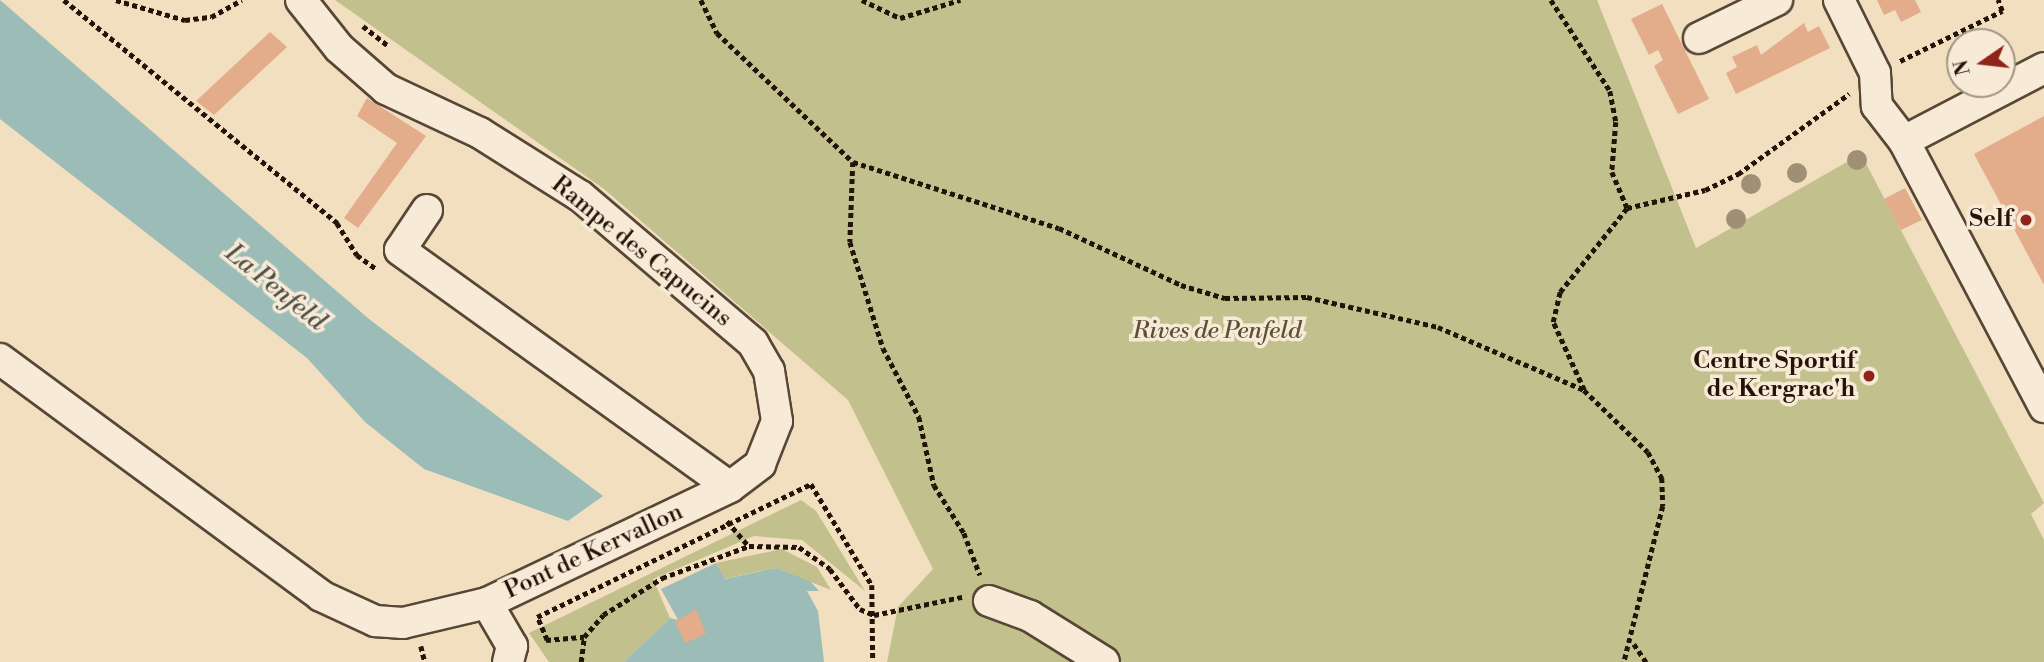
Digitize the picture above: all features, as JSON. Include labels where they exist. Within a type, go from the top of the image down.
[{"type":"street","name":"Rampe des Capucins","points":[[301,0],[339,48],[386,89],[480,133],[580,196],[752,343],[769,370],[777,421],[760,464],[730,487],[702,502]]},
{"type":"street","points":[[1699,38],[1777,0]]},
{"type":"street","points":[[1839,0],[1875,73],[1877,106],[1904,141],[2044,407]]},
{"type":"street","points":[[1904,141],[2044,68]]},
{"type":"street","points":[[427,210],[400,250],[730,487]]},
{"type":"street","name":"Pont de Kervallon","points":[[0,359],[328,601],[375,621],[403,623],[487,603],[702,502]]},
{"type":"street","points":[[989,601],[1030,616],[1104,662]]},
{"type":"street","points":[[487,603],[512,646],[508,662]]},
{"type":"path","points":[[116,0],[185,20],[211,17],[242,0]]},
{"type":"path","points":[[701,0],[717,33],[853,162],[1059,228],[1181,285],[1225,298],[1307,297],[1438,327],[1584,390],[1648,452],[1662,478],[1664,506],[1634,644],[1624,662]]},
{"type":"path","points":[[862,0],[900,18],[960,0]]},
{"type":"path","points":[[1551,0],[1610,91],[1616,122],[1612,173],[1627,208]]},
{"type":"path","points":[[1584,390],[1553,322],[1560,292],[1627,208],[1705,190],[1738,174],[1875,73],[2002,11],[1998,0]]},
{"type":"path","points":[[582,662],[584,637],[603,615],[662,578],[714,556],[775,543],[816,557],[842,584],[860,609],[874,615],[961,597],[989,601],[964,533],[934,485],[919,417],[883,348],[850,242],[853,162]]},
{"type":"path","points":[[547,640],[537,617],[811,484],[872,585],[873,662]]},
{"type":"path","points":[[1634,644],[1646,662]]},
{"type":"green space","name":"Rives de Penfeld","points":[[335,0],[1597,0],[1696,248],[1861,154],[2044,503],[2031,514],[2044,540],[2044,662],[887,662],[898,607],[933,569],[848,400],[604,189]]},
{"type":"green space","points":[[801,500],[816,511],[865,591],[802,540],[754,536],[653,579],[670,618],[624,662],[549,662],[529,633]]},
{"type":"green space","points":[[782,549],[817,567],[831,590],[775,568],[724,579],[716,563]]},
{"type":"water","name":"La Penfeld","points":[[0,0],[369,319],[603,496],[568,521],[424,469],[365,422],[307,358],[0,119]]},
{"type":"water","points":[[716,563],[725,579],[775,568],[810,581],[819,591],[807,591],[818,611],[824,662],[624,662],[670,618],[678,620],[661,589]]},
{"type":"building","points":[[1877,0],[1915,0],[1921,12],[1901,22],[1895,10],[1884,15]]},
{"type":"building","points":[[1662,4],[1709,99],[1678,114],[1654,66],[1663,60],[1658,50],[1649,55],[1631,19]]},
{"type":"building","points":[[1804,23],[1808,32],[1819,26],[1830,48],[1736,94],[1726,73],[1737,67],[1732,57],[1757,45],[1761,55]]},
{"type":"building","points":[[270,32],[287,47],[214,115],[196,101]]},
{"type":"building","points":[[367,98],[426,136],[358,228],[344,218],[397,143],[357,116]]},
{"type":"building","name":"Self","points":[[2044,116],[2044,285],[1974,154]]},
{"type":"building","points":[[1905,188],[1922,220],[1901,230],[1884,199]]},
{"type":"building","points":[[696,609],[706,634],[685,643],[675,622]]},
{"type":"place","name":"Self","points":[[2026,220]]},
{"type":"place","name":"Centre Sportif de Kergrac'h","points":[[1869,376]]}]
